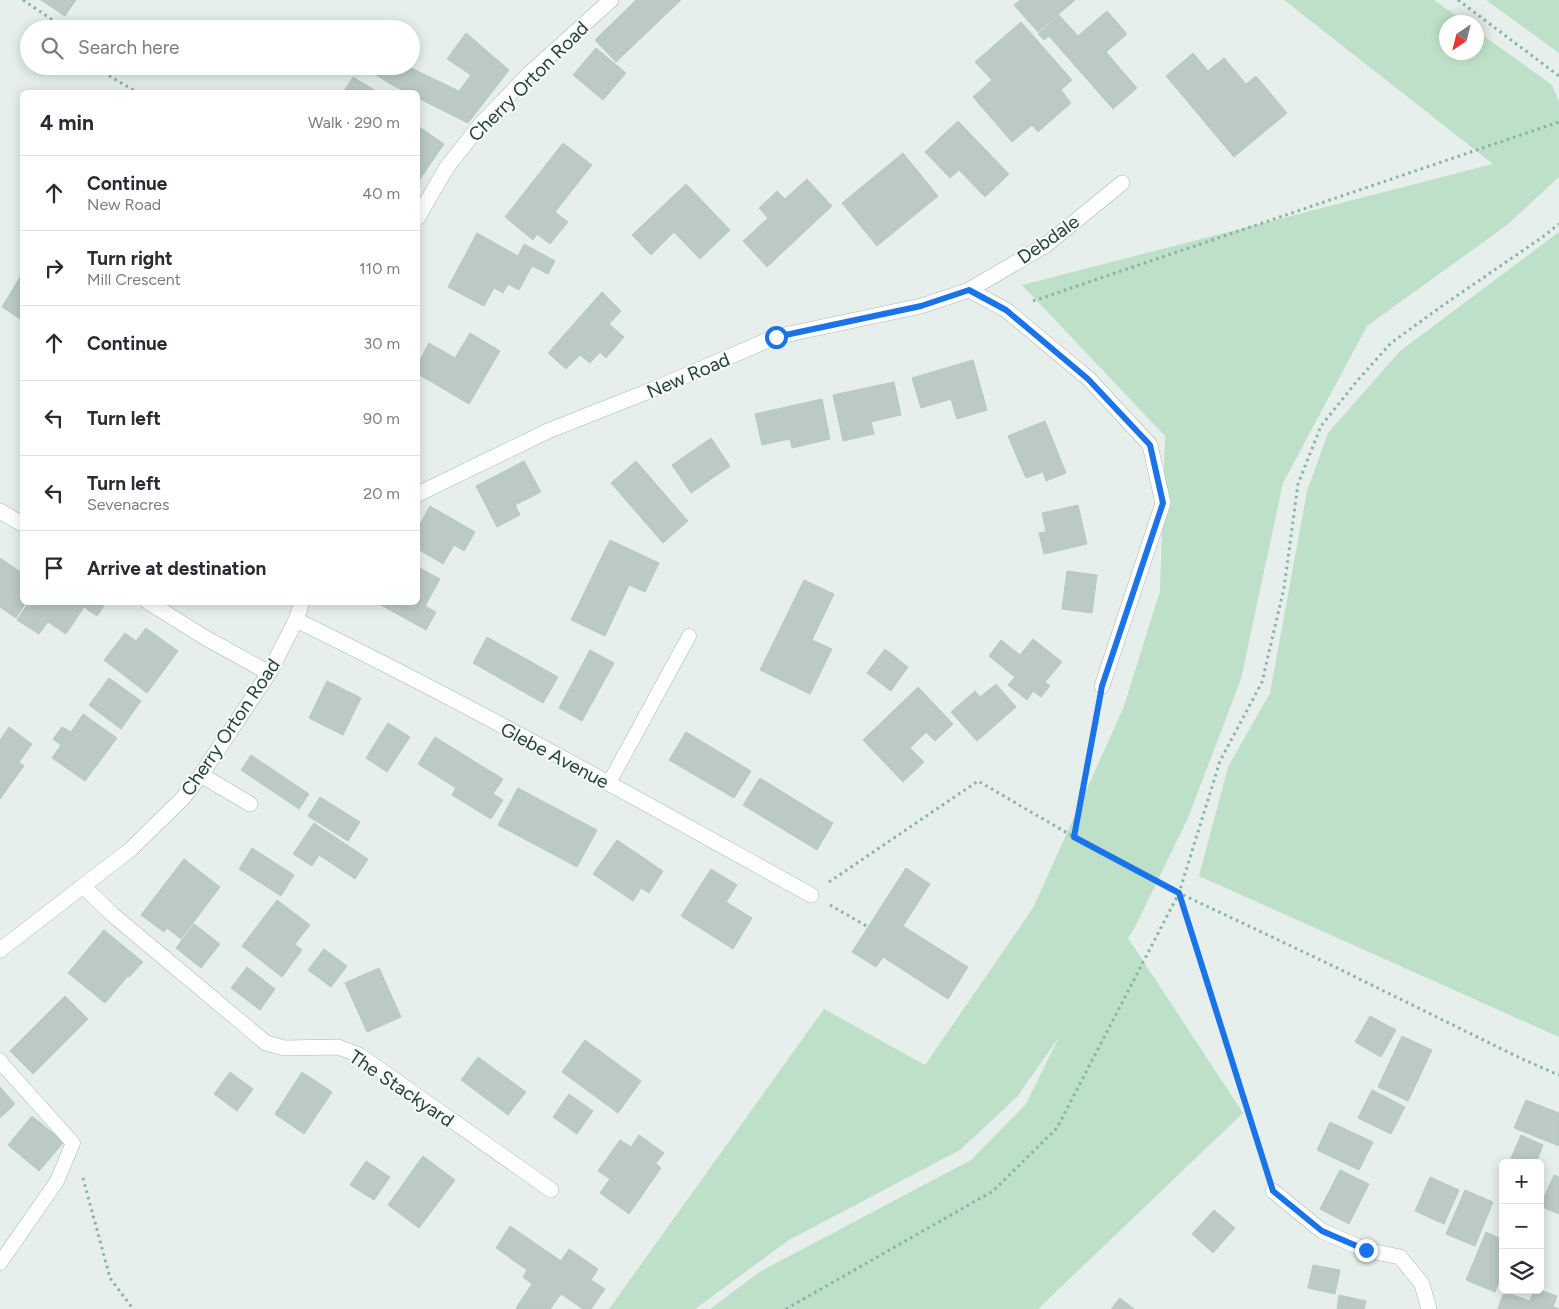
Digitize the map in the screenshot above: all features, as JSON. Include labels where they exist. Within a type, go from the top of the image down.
[{"type":"street","name":"Cherry Orton Road","points":[[420,214],[447,167],[481,124],[530,74],[611,0]]},
{"type":"street","name":"Debdale","points":[[969,290],[1046,245],[1122,182]]},
{"type":"street","points":[[969,290],[1006,310],[1088,379],[1150,445],[1163,503],[1102,686]]},
{"type":"street","name":"New Road","points":[[420,493],[548,431],[659,387],[776,337],[921,306],[969,290]]},
{"type":"street","points":[[0,511],[20,523]]},
{"type":"street","points":[[153,605],[204,637],[269,673]]},
{"type":"street","name":"Cherry Orton Road","points":[[0,950],[132,849],[183,798],[201,775],[269,673],[296,620],[301,605]]},
{"type":"street","name":"Glebe Avenue","points":[[296,620],[371,656],[609,783],[811,895]]},
{"type":"street","points":[[201,775],[250,804]]},
{"type":"street","name":"The Stackyard","points":[[83,886],[113,915],[266,1043],[284,1048],[338,1047],[359,1056],[551,1190]]},
{"type":"street","points":[[1273,1191],[1322,1231],[1366,1250],[1400,1257],[1422,1284],[1429,1309]]},
{"type":"lane","points":[[609,783],[689,636]]},
{"type":"lane","points":[[0,1060],[2,1065],[73,1143],[57,1181],[0,1262]]},
{"type":"path","points":[[23,0],[53,20]]},
{"type":"path","points":[[1458,0],[1559,76]]},
{"type":"path","points":[[108,75],[134,90]]},
{"type":"path","points":[[1006,310],[1559,122]]},
{"type":"path","points":[[786,1309],[993,1192],[1057,1128],[1179,893],[1220,761],[1262,682],[1284,588],[1298,484],[1321,426],[1391,343],[1559,224]]},
{"type":"path","points":[[1074,837],[1102,686]]},
{"type":"path","points":[[868,927],[811,895],[978,781],[1074,837],[1179,893],[1559,1076]]},
{"type":"path","points":[[1179,893],[1273,1191]]},
{"type":"path","points":[[73,1143],[110,1278],[133,1309]]},
{"type":"green space","points":[[1284,0],[1434,0],[1455,15],[1439,15],[1439,60],[1484,60],[1484,36],[1552,85],[1559,102],[1559,177],[1507,225],[1367,326],[1283,483],[1241,679],[1188,818],[1128,938],[1243,1113],[1038,1309],[710,1309],[761,1271],[971,1160],[1026,1104],[1059,1037],[1017,1097],[960,1150],[789,1240],[695,1309],[609,1309],[824,1009],[925,1065],[1033,908],[1123,709],[1160,591],[1165,436],[1022,285],[1493,164]]},
{"type":"green space","points":[[1486,0],[1559,0],[1559,53]]},
{"type":"green space","points":[[1559,232],[1559,1037],[1199,876],[1228,767],[1270,693],[1307,491],[1328,433],[1400,351]]},
{"type":"building","points":[[41,0],[76,0],[65,16]]},
{"type":"building","points":[[636,0],[681,0],[616,62],[595,40]]},
{"type":"building","points":[[1020,0],[1075,0],[1038,32],[1014,5]]},
{"type":"building","points":[[1107,11],[1127,34],[1106,52],[1137,88],[1113,109],[1049,36],[1044,40],[1038,34],[1059,15],[1078,36]]},
{"type":"building","points":[[1021,22],[1072,80],[1061,90],[1071,103],[1038,132],[1032,125],[1012,142],[973,97],[992,80],[975,62]]},
{"type":"building","points":[[466,33],[509,70],[468,123],[420,99],[420,90],[403,90],[376,75],[420,75],[420,72],[459,91],[471,75],[447,59]]},
{"type":"building","points":[[596,48],[626,73],[603,100],[573,75]]},
{"type":"building","points":[[1193,53],[1208,71],[1224,58],[1246,84],[1256,76],[1287,113],[1234,157],[1166,76]]},
{"type":"building","points":[[353,77],[374,90],[344,90]]},
{"type":"building","points":[[958,121],[1009,174],[985,197],[959,170],[950,178],[925,152]]},
{"type":"building","points":[[420,127],[444,144],[420,179]]},
{"type":"building","points":[[563,143],[592,165],[555,212],[568,222],[550,244],[537,234],[533,240],[505,217]]},
{"type":"building","points":[[903,153],[938,196],[877,246],[842,203]]},
{"type":"building","points":[[807,179],[832,206],[767,267],[743,241],[768,218],[759,208],[777,191],[785,199]]},
{"type":"building","points":[[686,184],[730,230],[700,259],[674,232],[651,255],[632,235]]},
{"type":"building","points":[[477,233],[518,256],[524,244],[555,261],[548,274],[532,266],[519,290],[508,284],[503,293],[494,288],[484,306],[448,287]]},
{"type":"building","points":[[20,277],[20,319],[2,307]]},
{"type":"building","points":[[602,292],[621,311],[609,324],[624,337],[606,358],[600,352],[590,363],[580,355],[566,369],[548,353]]},
{"type":"building","points":[[470,333],[500,351],[469,404],[420,375],[420,360],[429,343],[455,358]]},
{"type":"building","points":[[973,360],[987,410],[957,419],[951,399],[921,408],[912,378]]},
{"type":"building","points":[[894,382],[901,415],[871,422],[874,434],[843,441],[833,395]]},
{"type":"building","points":[[822,399],[830,439],[792,448],[790,439],[762,445],[755,414]]},
{"type":"building","points":[[1045,421],[1066,473],[1046,481],[1043,472],[1026,478],[1008,436]]},
{"type":"building","points":[[711,438],[730,466],[691,493],[672,465]]},
{"type":"building","points":[[524,461],[541,492],[515,505],[520,515],[497,527],[476,486]]},
{"type":"building","points":[[636,461],[688,521],[663,543],[611,483]]},
{"type":"building","points":[[1078,505],[1087,544],[1044,554],[1039,533],[1046,532],[1042,513]]},
{"type":"building","points":[[430,506],[475,532],[464,551],[454,545],[443,564],[420,550],[420,524]]},
{"type":"building","points":[[610,540],[659,563],[645,592],[629,585],[605,636],[571,620]]},
{"type":"building","points":[[0,558],[20,572],[20,605],[24,605],[16,618],[0,607]]},
{"type":"building","points":[[420,568],[440,579],[425,606],[436,612],[426,630],[381,605],[420,605]]},
{"type":"building","points":[[1067,571],[1097,575],[1092,613],[1062,609]]},
{"type":"building","points":[[804,580],[834,594],[812,640],[832,649],[810,694],[760,670]]},
{"type":"building","points":[[27,605],[104,606],[97,616],[84,607],[66,634],[48,622],[39,634],[17,620]]},
{"type":"building","points":[[146,628],[178,651],[147,693],[104,660],[125,633],[136,641]]},
{"type":"building","points":[[487,637],[558,677],[543,703],[473,663]]},
{"type":"building","points":[[1033,639],[1062,662],[1045,682],[1050,686],[1041,697],[1033,691],[1027,700],[1008,685],[1015,677],[989,656],[1001,640],[1020,655]]},
{"type":"building","points":[[885,649],[908,667],[891,691],[867,673]]},
{"type":"building","points":[[590,650],[614,663],[582,721],[559,708]]},
{"type":"building","points":[[109,678],[141,701],[121,729],[89,705]]},
{"type":"building","points":[[327,681],[361,698],[343,735],[309,718]]},
{"type":"building","points":[[996,684],[1016,707],[977,741],[951,712],[975,691],[980,697]]},
{"type":"building","points":[[918,687],[953,724],[935,741],[926,732],[910,748],[924,762],[903,782],[863,740]]},
{"type":"building","points":[[83,714],[117,738],[85,781],[52,758],[61,745],[53,739],[62,727],[71,732]]},
{"type":"building","points":[[388,723],[410,737],[387,772],[366,758]]},
{"type":"building","points":[[9,727],[32,744],[19,762],[24,766],[0,799],[0,740]]},
{"type":"building","points":[[686,732],[751,771],[734,798],[669,760]]},
{"type":"building","points":[[435,737],[503,779],[493,794],[503,800],[491,819],[452,795],[456,788],[418,764]]},
{"type":"building","points":[[251,755],[309,794],[299,809],[241,770]]},
{"type":"building","points":[[760,778],[833,823],[817,850],[743,805]]},
{"type":"building","points":[[518,788],[597,830],[577,867],[498,825]]},
{"type":"building","points":[[320,797],[360,822],[348,841],[308,816]]},
{"type":"building","points":[[314,823],[368,859],[355,879],[319,855],[312,866],[293,854]]},
{"type":"building","points":[[617,840],[663,871],[649,893],[641,888],[633,901],[593,874]]},
{"type":"building","points":[[252,848],[294,875],[281,896],[239,869]]},
{"type":"building","points":[[184,859],[220,887],[181,939],[167,928],[164,932],[141,915]]},
{"type":"building","points":[[906,868],[930,884],[903,926],[968,967],[948,999],[883,957],[876,967],[852,952]]},
{"type":"building","points":[[711,869],[737,885],[726,902],[752,918],[733,949],[681,916]]},
{"type":"building","points":[[277,900],[310,925],[295,944],[302,950],[282,977],[242,946]]},
{"type":"building","points":[[194,924],[220,944],[201,968],[176,948]]},
{"type":"building","points":[[104,930],[143,962],[105,1003],[68,973]]},
{"type":"building","points":[[324,949],[347,966],[331,987],[308,970]]},
{"type":"building","points":[[247,967],[275,989],[260,1010],[231,988]]},
{"type":"building","points":[[379,968],[401,1017],[367,1032],[345,983]]},
{"type":"building","points":[[65,996],[88,1019],[33,1074],[10,1051]]},
{"type":"building","points":[[1370,1016],[1396,1030],[1381,1057],[1355,1042]]},
{"type":"building","points":[[1402,1036],[1432,1050],[1408,1101],[1378,1087]]},
{"type":"building","points":[[585,1040],[641,1081],[618,1113],[562,1072]]},
{"type":"building","points":[[478,1057],[526,1092],[508,1115],[461,1080]]},
{"type":"building","points":[[230,1072],[253,1089],[237,1111],[214,1094]]},
{"type":"building","points":[[302,1072],[332,1092],[304,1134],[275,1114]]},
{"type":"building","points":[[0,1087],[15,1104],[0,1118]]},
{"type":"building","points":[[1372,1090],[1405,1107],[1391,1134],[1358,1118]]},
{"type":"building","points":[[569,1094],[593,1111],[577,1134],[553,1117]]},
{"type":"building","points":[[1526,1100],[1559,1113],[1559,1146],[1514,1128]]},
{"type":"building","points":[[32,1116],[64,1142],[39,1171],[8,1145]]},
{"type":"building","points":[[1330,1122],[1373,1142],[1359,1170],[1317,1150]]},
{"type":"building","points":[[639,1135],[664,1153],[656,1163],[661,1168],[629,1214],[600,1193],[610,1179],[598,1171],[620,1140],[631,1147]]},
{"type":"building","points":[[1521,1135],[1543,1145],[1538,1159],[1511,1159]]},
{"type":"building","points":[[423,1156],[455,1180],[419,1228],[388,1205]]},
{"type":"building","points":[[366,1161],[390,1177],[374,1200],[350,1185]]},
{"type":"building","points":[[1340,1170],[1369,1184],[1349,1224],[1320,1209]]},
{"type":"building","points":[[1554,1175],[1559,1177],[1559,1214],[1544,1208],[1544,1197]]},
{"type":"building","points":[[1430,1177],[1459,1190],[1444,1224],[1415,1211]]},
{"type":"building","points":[[1465,1190],[1493,1202],[1475,1246],[1446,1234]]},
{"type":"building","points":[[1214,1210],[1235,1228],[1213,1253],[1192,1234]]},
{"type":"building","points":[[510,1226],[561,1261],[569,1249],[598,1269],[591,1280],[605,1289],[591,1309],[583,1309],[561,1294],[550,1309],[516,1308],[532,1284],[523,1277],[527,1270],[496,1248]]},
{"type":"building","points":[[1486,1232],[1499,1238],[1499,1282],[1495,1292],[1466,1280]]},
{"type":"building","points":[[1313,1265],[1340,1270],[1335,1294],[1308,1288]]},
{"type":"building","points":[[1544,1291],[1557,1296],[1553,1307],[1559,1309],[1498,1309],[1503,1294],[1510,1294],[1530,1301],[1533,1294],[1544,1294]]},
{"type":"building","points":[[1339,1295],[1366,1301],[1364,1309],[1337,1309]]},
{"type":"building","points":[[1120,1298],[1134,1309],[1111,1309]]},
{"type":"route","points":[[776,337],[921,306],[969,290],[1006,310],[1088,379],[1150,445],[1163,503],[1102,686],[1074,837],[1179,893],[1273,1191],[1322,1231],[1366,1250]]}]
